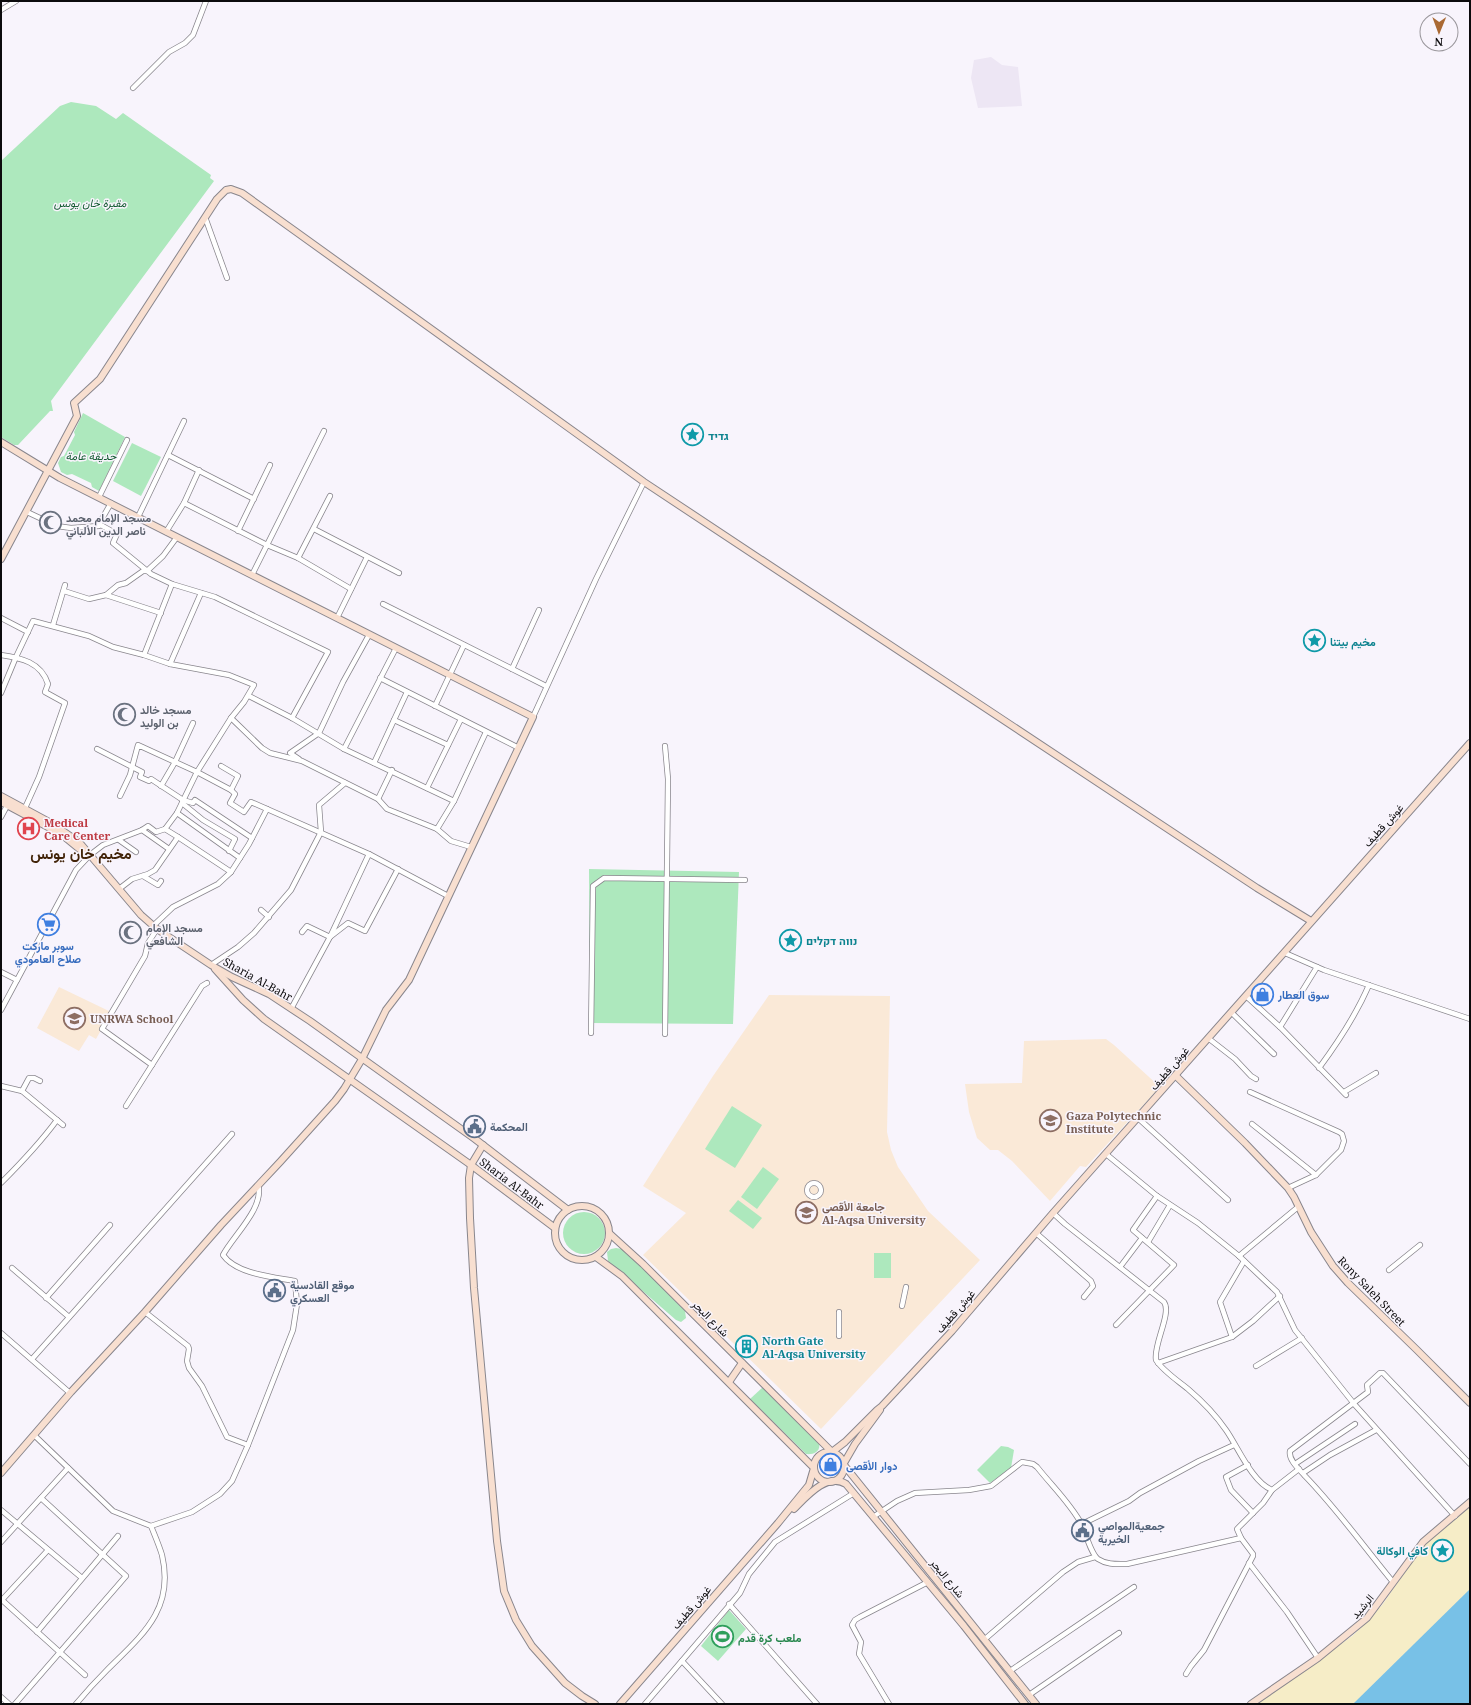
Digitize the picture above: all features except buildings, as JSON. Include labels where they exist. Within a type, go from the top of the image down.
[{"type":"main road","points":[[1,559],[77,416],[74,403],[100,379],[217,199],[226,190],[235,190],[242,193],[644,482],[1251,884],[1311,921]]},
{"type":"main road","points":[[1,442],[47,471],[533,717],[409,980],[386,1010],[362,1059],[350,1079],[335,1100],[145,1312],[70,1393],[1,1473]]},
{"type":"main road","name":"غوش قطيف","points":[[832,1452],[845,1442],[882,1406],[952,1331],[1036,1233],[1470,743]]},
{"type":"main road","points":[[1,796],[8,803],[61,834],[89,856],[98,864],[155,928],[211,965]]},
{"type":"main road","points":[[1,802],[25,808],[73,838],[89,856]]},
{"type":"main road","name":"Sharia Al-Bahr","points":[[211,965],[232,977],[269,994],[310,1021],[483,1145],[568,1210]]},
{"type":"main road","name":"Sharia Al-Bahr","points":[[211,965],[252,1010],[471,1165],[555,1228]]},
{"type":"main road","name":"Rony Saleh Street","points":[[1176,1076],[1288,1188],[1318,1244],[1337,1272],[1470,1403]]},
{"type":"main road","points":[[483,1145],[471,1165],[470,1218],[474,1288],[497,1541],[504,1590],[516,1620],[532,1646],[565,1683],[595,1704]]},
{"type":"main road","points":[[580,1206],[592,1208],[605,1218],[610,1234],[608,1243],[603,1251],[596,1257],[579,1261],[566,1256],[557,1245],[555,1228],[562,1214],[568,1210],[580,1206]]},
{"type":"main road","name":"شارع البحر","points":[[610,1234],[643,1264],[832,1452]]},
{"type":"main road","points":[[596,1257],[622,1276],[729,1382],[814,1468],[818,1477],[822,1480],[832,1481],[840,1477],[844,1472],[844,1464],[839,1455],[832,1452],[823,1453],[819,1456],[816,1460],[814,1468]]},
{"type":"main road","points":[[729,1382],[742,1363]]},
{"type":"main road","name":"غوش قطيف","points":[[844,1464],[855,1444],[878,1414],[882,1406]]},
{"type":"main road","name":"شارع البحر","points":[[844,1464],[1036,1704]]},
{"type":"main road","name":"غوش قطيف","points":[[620,1704],[778,1524],[809,1485],[814,1468]]},
{"type":"main road","name":"غوش قطيف","points":[[778,1524],[813,1490],[832,1481]]},
{"type":"main road","name":"شارع البحر","points":[[832,1481],[841,1481],[854,1493],[915,1569],[928,1582],[1025,1704]]},
{"type":"main road","name":"الرشيد","points":[[1251,1704],[1318,1658],[1367,1618],[1423,1542],[1470,1502]]},
{"type":"street","points":[[1,10],[16,1]]},
{"type":"street","points":[[133,88],[169,52],[185,43],[193,35],[206,1]]},
{"type":"street","points":[[205,217],[227,278]]},
{"type":"street","points":[[138,517],[184,421]]},
{"type":"street","points":[[252,575],[324,430]]},
{"type":"street","points":[[99,497],[127,440]]},
{"type":"street","points":[[168,455],[254,499]]},
{"type":"street","points":[[238,531],[270,465]]},
{"type":"street","points":[[166,532],[184,502],[199,470]]},
{"type":"street","points":[[533,717],[546,686],[644,482]]},
{"type":"street","points":[[298,558],[330,496]]},
{"type":"street","points":[[184,502],[238,531],[298,558],[351,589]]},
{"type":"street","points":[[27,512],[57,526],[71,528],[99,526],[111,503]]},
{"type":"street","points":[[99,524],[117,534],[113,543],[147,571],[172,584],[215,596],[328,652],[292,718]]},
{"type":"street","points":[[314,529],[399,573]]},
{"type":"street","points":[[64,592],[89,599],[106,595],[118,585],[126,583],[143,571],[147,571],[163,556],[177,537]]},
{"type":"street","points":[[337,618],[367,557]]},
{"type":"street","points":[[144,655],[172,584]]},
{"type":"street","points":[[53,625],[65,585]]},
{"type":"street","points":[[170,664],[201,593]]},
{"type":"street","points":[[106,595],[161,613]]},
{"type":"street","points":[[384,604],[546,686]]},
{"type":"street","points":[[512,669],[538,610]]},
{"type":"street","points":[[1,618],[28,632]]},
{"type":"street","points":[[1,693],[33,621],[53,625],[89,636],[113,647],[170,664],[229,675],[254,685],[249,696],[231,718],[197,772],[177,813],[166,829],[156,832],[148,826],[119,840],[103,845],[89,856],[76,870],[2,1007]]},
{"type":"street","points":[[369,634],[343,682],[319,733],[290,753],[302,761],[378,799],[387,809],[437,830],[451,841],[471,847]]},
{"type":"street","points":[[435,706],[464,645]]},
{"type":"street","points":[[344,748],[396,648]]},
{"type":"street","points":[[1,655],[16,657],[42,670],[48,684],[45,692],[65,703],[39,777],[25,808]]},
{"type":"street","points":[[380,678],[519,748]]},
{"type":"street","points":[[374,763],[407,692]]},
{"type":"street","points":[[249,696],[292,718],[344,748],[454,801]]},
{"type":"street","points":[[231,718],[266,750],[302,761]]},
{"type":"street","points":[[427,788],[461,719]]},
{"type":"street","points":[[394,720],[448,745]]},
{"type":"street","points":[[161,786],[175,762],[193,724]]},
{"type":"street","points":[[437,830],[454,801],[486,732]]},
{"type":"street","points":[[120,796],[130,775],[138,745],[197,772],[231,790],[235,794],[230,803],[244,812],[251,802],[369,854],[448,896]]},
{"type":"street","points":[[665,746],[668,780],[665,1034]]},
{"type":"street","points":[[97,749],[131,768],[142,772],[140,776],[149,781],[151,779],[182,801],[203,820],[235,839],[229,851]]},
{"type":"street","points":[[221,766],[238,776],[231,790]]},
{"type":"street","points":[[378,799],[392,770]]},
{"type":"street","points":[[211,965],[238,947],[254,933],[291,890],[321,832],[319,804],[345,783]]},
{"type":"street","points":[[182,801],[193,802],[195,800],[252,838]]},
{"type":"street","points":[[1,817],[8,803]]},
{"type":"street","points":[[152,1065],[102,1029],[145,956],[148,943],[155,928],[173,907],[218,884],[231,872],[252,838],[267,809]]},
{"type":"street","points":[[177,813],[240,858]]},
{"type":"street","points":[[166,829],[231,872]]},
{"type":"street","points":[[142,830],[169,849]]},
{"type":"street","points":[[119,889],[132,879],[143,876],[155,870],[178,837]]},
{"type":"street","points":[[119,840],[136,852]]},
{"type":"street","points":[[292,1009],[330,937],[369,854]]},
{"type":"street","points":[[330,937],[348,923],[365,931],[398,869]]},
{"type":"street","points":[[143,876],[158,885],[161,880]]},
{"type":"street","points":[[591,1033],[593,886],[604,878],[745,880]]},
{"type":"street","points":[[261,910],[269,917]]},
{"type":"street","points":[[302,932],[307,926],[330,937]]},
{"type":"street","points":[[1285,953],[1317,968],[1470,1020]]},
{"type":"street","points":[[1280,1027],[1317,968]]},
{"type":"street","points":[[1,972],[17,980]]},
{"type":"street","points":[[126,1106],[202,986],[207,983]]},
{"type":"street","points":[[1319,1068],[1341,1038],[1360,1006],[1369,985]]},
{"type":"street","points":[[1246,996],[1280,1027],[1345,1093],[1376,1073]]},
{"type":"street","points":[[1231,1012],[1274,1054]]},
{"type":"street","points":[[1208,1038],[1236,1059],[1256,1080]]},
{"type":"street","points":[[22,1091],[29,1078],[34,1078],[40,1081]]},
{"type":"street","points":[[1,1086],[22,1091],[63,1125]]},
{"type":"street","points":[[1250,1092],[1342,1134],[1344,1141],[1341,1150],[1316,1175],[1288,1188]]},
{"type":"street","points":[[1138,1118],[1228,1200]]},
{"type":"street","points":[[1,1183],[24,1158],[32,1152],[57,1120]]},
{"type":"street","points":[[1252,1124],[1316,1175]]},
{"type":"street","points":[[33,1358],[232,1134]]},
{"type":"street","points":[[1106,1154],[1157,1196],[1198,1223],[1239,1256],[1280,1296],[1295,1330],[1353,1403],[1455,1516]]},
{"type":"street","points":[[34,1435],[113,1511],[151,1526],[192,1512],[220,1494],[232,1481],[248,1445],[293,1330],[297,1304],[295,1282],[242,1270],[233,1265],[224,1255],[256,1205],[259,1190],[258,1185]]},
{"type":"street","points":[[1116,1325],[1174,1265],[1133,1230],[1157,1196]]},
{"type":"street","points":[[1148,1242],[1170,1205]]},
{"type":"street","points":[[1239,1256],[1298,1207]]},
{"type":"street","points":[[1054,1213],[1065,1224],[1150,1290],[1167,1307],[1156,1353],[1158,1363],[1204,1403],[1226,1430],[1234,1445],[1264,1487],[1272,1490]]},
{"type":"street","points":[[46,1298],[110,1225]]},
{"type":"street","points":[[1036,1233],[1091,1281],[1093,1286],[1084,1297]]},
{"type":"street","points":[[1120,1267],[1142,1238]]},
{"type":"street","points":[[1389,1270],[1420,1245]]},
{"type":"street","points":[[1232,1337],[1220,1302],[1244,1261]]},
{"type":"street","points":[[12,1268],[69,1318]]},
{"type":"street","points":[[902,1306],[906,1287]]},
{"type":"street","points":[[1158,1363],[1232,1337],[1253,1321],[1280,1296]]},
{"type":"street","points":[[145,1312],[188,1346],[187,1361],[189,1368],[202,1386],[227,1437],[248,1445]]},
{"type":"street","points":[[839,1312],[839,1336]]},
{"type":"street","points":[[1,1333],[70,1393]]},
{"type":"street","points":[[1256,1366],[1302,1338]]},
{"type":"street","points":[[1393,1582],[1341,1519],[1324,1495],[1291,1459],[1290,1451],[1368,1392],[1367,1385],[1369,1382],[1380,1373],[1383,1373],[1470,1464]]},
{"type":"street","points":[[1295,1464],[1355,1424]]},
{"type":"street","points":[[1303,1473],[1376,1430]]},
{"type":"street","points":[[1082,1524],[1199,1461],[1234,1445]]},
{"type":"street","points":[[873,1517],[897,1501],[915,1493],[969,1490],[991,1486],[1022,1462],[1033,1464],[1037,1467],[1069,1505],[1082,1524],[1095,1557],[1103,1562],[1111,1564],[1127,1564],[1241,1538]]},
{"type":"street","points":[[1248,1465],[1226,1477],[1231,1490],[1253,1513]]},
{"type":"street","points":[[1,1542],[68,1468]]},
{"type":"street","points":[[1186,1674],[1190,1666],[1204,1650],[1253,1556],[1236,1529],[1253,1513],[1272,1490],[1299,1469]]},
{"type":"street","points":[[645,1704],[729,1604],[740,1593],[749,1574],[775,1542],[854,1493]]},
{"type":"street","points":[[14,1704],[126,1576],[41,1498]]},
{"type":"street","points":[[1,1510],[82,1578]]},
{"type":"street","points":[[76,1704],[144,1633],[156,1612],[163,1594],[164,1572],[162,1556],[151,1526]]},
{"type":"street","points":[[37,1632],[118,1536]]},
{"type":"street","points":[[48,1550],[2,1600],[86,1675]]},
{"type":"street","points":[[985,1639],[1063,1572],[1078,1562],[1095,1557]]},
{"type":"street","points":[[1249,1563],[1287,1612],[1318,1658]]},
{"type":"street","points":[[889,1704],[859,1654],[861,1642],[852,1625],[860,1616],[928,1582]]},
{"type":"street","points":[[1010,1671],[1134,1587]]},
{"type":"street","points":[[729,1604],[817,1704]]},
{"type":"street","points":[[1028,1695],[1119,1633]]},
{"type":"street","points":[[682,1661],[722,1704]]},
{"type":"street","points":[[1,1697],[9,1704]]},
{"type":"shaded area","points":[[991,57],[1002,65],[1018,67],[1022,106],[978,108],[971,78],[974,60]]},
{"type":"shaded area","name":"UNRWA School","points":[[59,987],[111,1012],[96,1039],[89,1035],[79,1051],[37,1028]]},
{"type":"shaded area","name":"جامعة الأقصى Al-Aqsa University","points":[[769,995],[890,996],[887,1132],[891,1150],[898,1167],[928,1211],[980,1260],[821,1429],[643,1255],[686,1213],[643,1186],[713,1076]]},
{"type":"shaded area","name":"Gaza Polytechnic Institute","points":[[1106,1039],[1160,1087],[1086,1167],[1080,1166],[1050,1201],[1012,1161],[998,1150],[990,1150],[977,1138],[969,1112],[965,1084],[1022,1083],[1024,1041]]},
{"type":"green space","name":"مقبرة خان يونس","points":[[71,102],[96,106],[116,119],[123,113],[211,175],[210,178],[214,181],[51,401],[53,411],[50,411],[18,445],[14,445],[1,437],[1,161],[60,106]]},
{"type":"green space","name":"حديقة عامة","points":[[83,413],[125,437],[99,491],[92,487],[91,483],[72,474],[67,475],[61,472],[58,463],[61,457],[64,456],[75,435],[74,432]]},
{"type":"green space","points":[[132,443],[161,457],[141,496],[113,481]]},
{"type":"green space","points":[[589,869],[739,872],[733,1024],[590,1023]]},
{"type":"green space","points":[[732,1106],[762,1125],[735,1168],[705,1149]]},
{"type":"green space","points":[[763,1167],[779,1179],[757,1209],[741,1197]]},
{"type":"green space","points":[[738,1200],[762,1218],[753,1229],[729,1211]]},
{"type":"green space","points":[[580,1212],[588,1212],[596,1215],[602,1221],[605,1233],[602,1245],[596,1251],[588,1254],[580,1254],[572,1251],[566,1245],[563,1237],[563,1229],[566,1221],[572,1215]]},
{"type":"green space","points":[[616,1248],[622,1249],[637,1262],[685,1311],[686,1318],[681,1322],[676,1320],[608,1261],[607,1252]]},
{"type":"green space","points":[[874,1253],[891,1253],[891,1278],[874,1278]]},
{"type":"green space","points":[[763,1387],[819,1443],[819,1448],[816,1452],[806,1454],[750,1399]]},
{"type":"green space","points":[[1001,1446],[1014,1450],[1011,1468],[990,1483],[977,1470]]},
{"type":"green space","points":[[830,1456],[836,1459],[839,1465],[836,1471],[830,1474],[824,1471],[821,1465],[824,1459]]},
{"type":"green space","name":"ملعب كرة قدم","points":[[729,1610],[746,1629],[718,1661],[701,1646]]},
{"type":"sand","points":[[1470,1506],[1470,1608],[1384,1704],[1255,1704],[1300,1674],[1352,1636],[1364,1625],[1382,1605],[1424,1545]]},
{"type":"water","points":[[1470,1589],[1470,1704],[1353,1704]]},
{"type":"place","name":"גדיד","points":[[692,435]]},
{"type":"place","name":"مسجد الإمام محمد ناصر الدين الألباني","points":[[50,523]]},
{"type":"place","name":"مخيم بيتنا","points":[[1315,641]]},
{"type":"place","name":"مسجد خالد بن الوليد","points":[[125,715]]},
{"type":"place","name":"Medical Care Center","points":[[29,828]]},
{"type":"place","name":"سوبر ماركت صلاح العامودي","points":[[48,925]]},
{"type":"place","name":"مسجد الإمام الشافعي","points":[[131,933]]},
{"type":"place","name":"נווה דקלים","points":[[791,940]]},
{"type":"place","name":"سوق العطار","points":[[1262,994]]},
{"type":"place","name":"UNRWA School","points":[[75,1018]]},
{"type":"place","name":"Gaza Polytechnic Institute","points":[[1050,1121]]},
{"type":"place","name":"المحكمة","points":[[475,1126]]},
{"type":"place","name":"جامعة الأقصى Al-Aqsa University","points":[[806,1212]]},
{"type":"place","name":"موقع القادسية العسكري","points":[[275,1290]]},
{"type":"place","name":"North Gate Al-Aqsa University","points":[[747,1346]]},
{"type":"place","name":"دوار الأقصى","points":[[830,1465]]},
{"type":"place","name":"جمعيةالمواصي الخيرية","points":[[1082,1531]]},
{"type":"place","name":"كافي الوكالة","points":[[1443,1550]]},
{"type":"place","name":"ملعب كرة قدم","points":[[723,1637]]},
{"type":"district","name":"مخيم خان يونس","points":[[81,853]]}]
